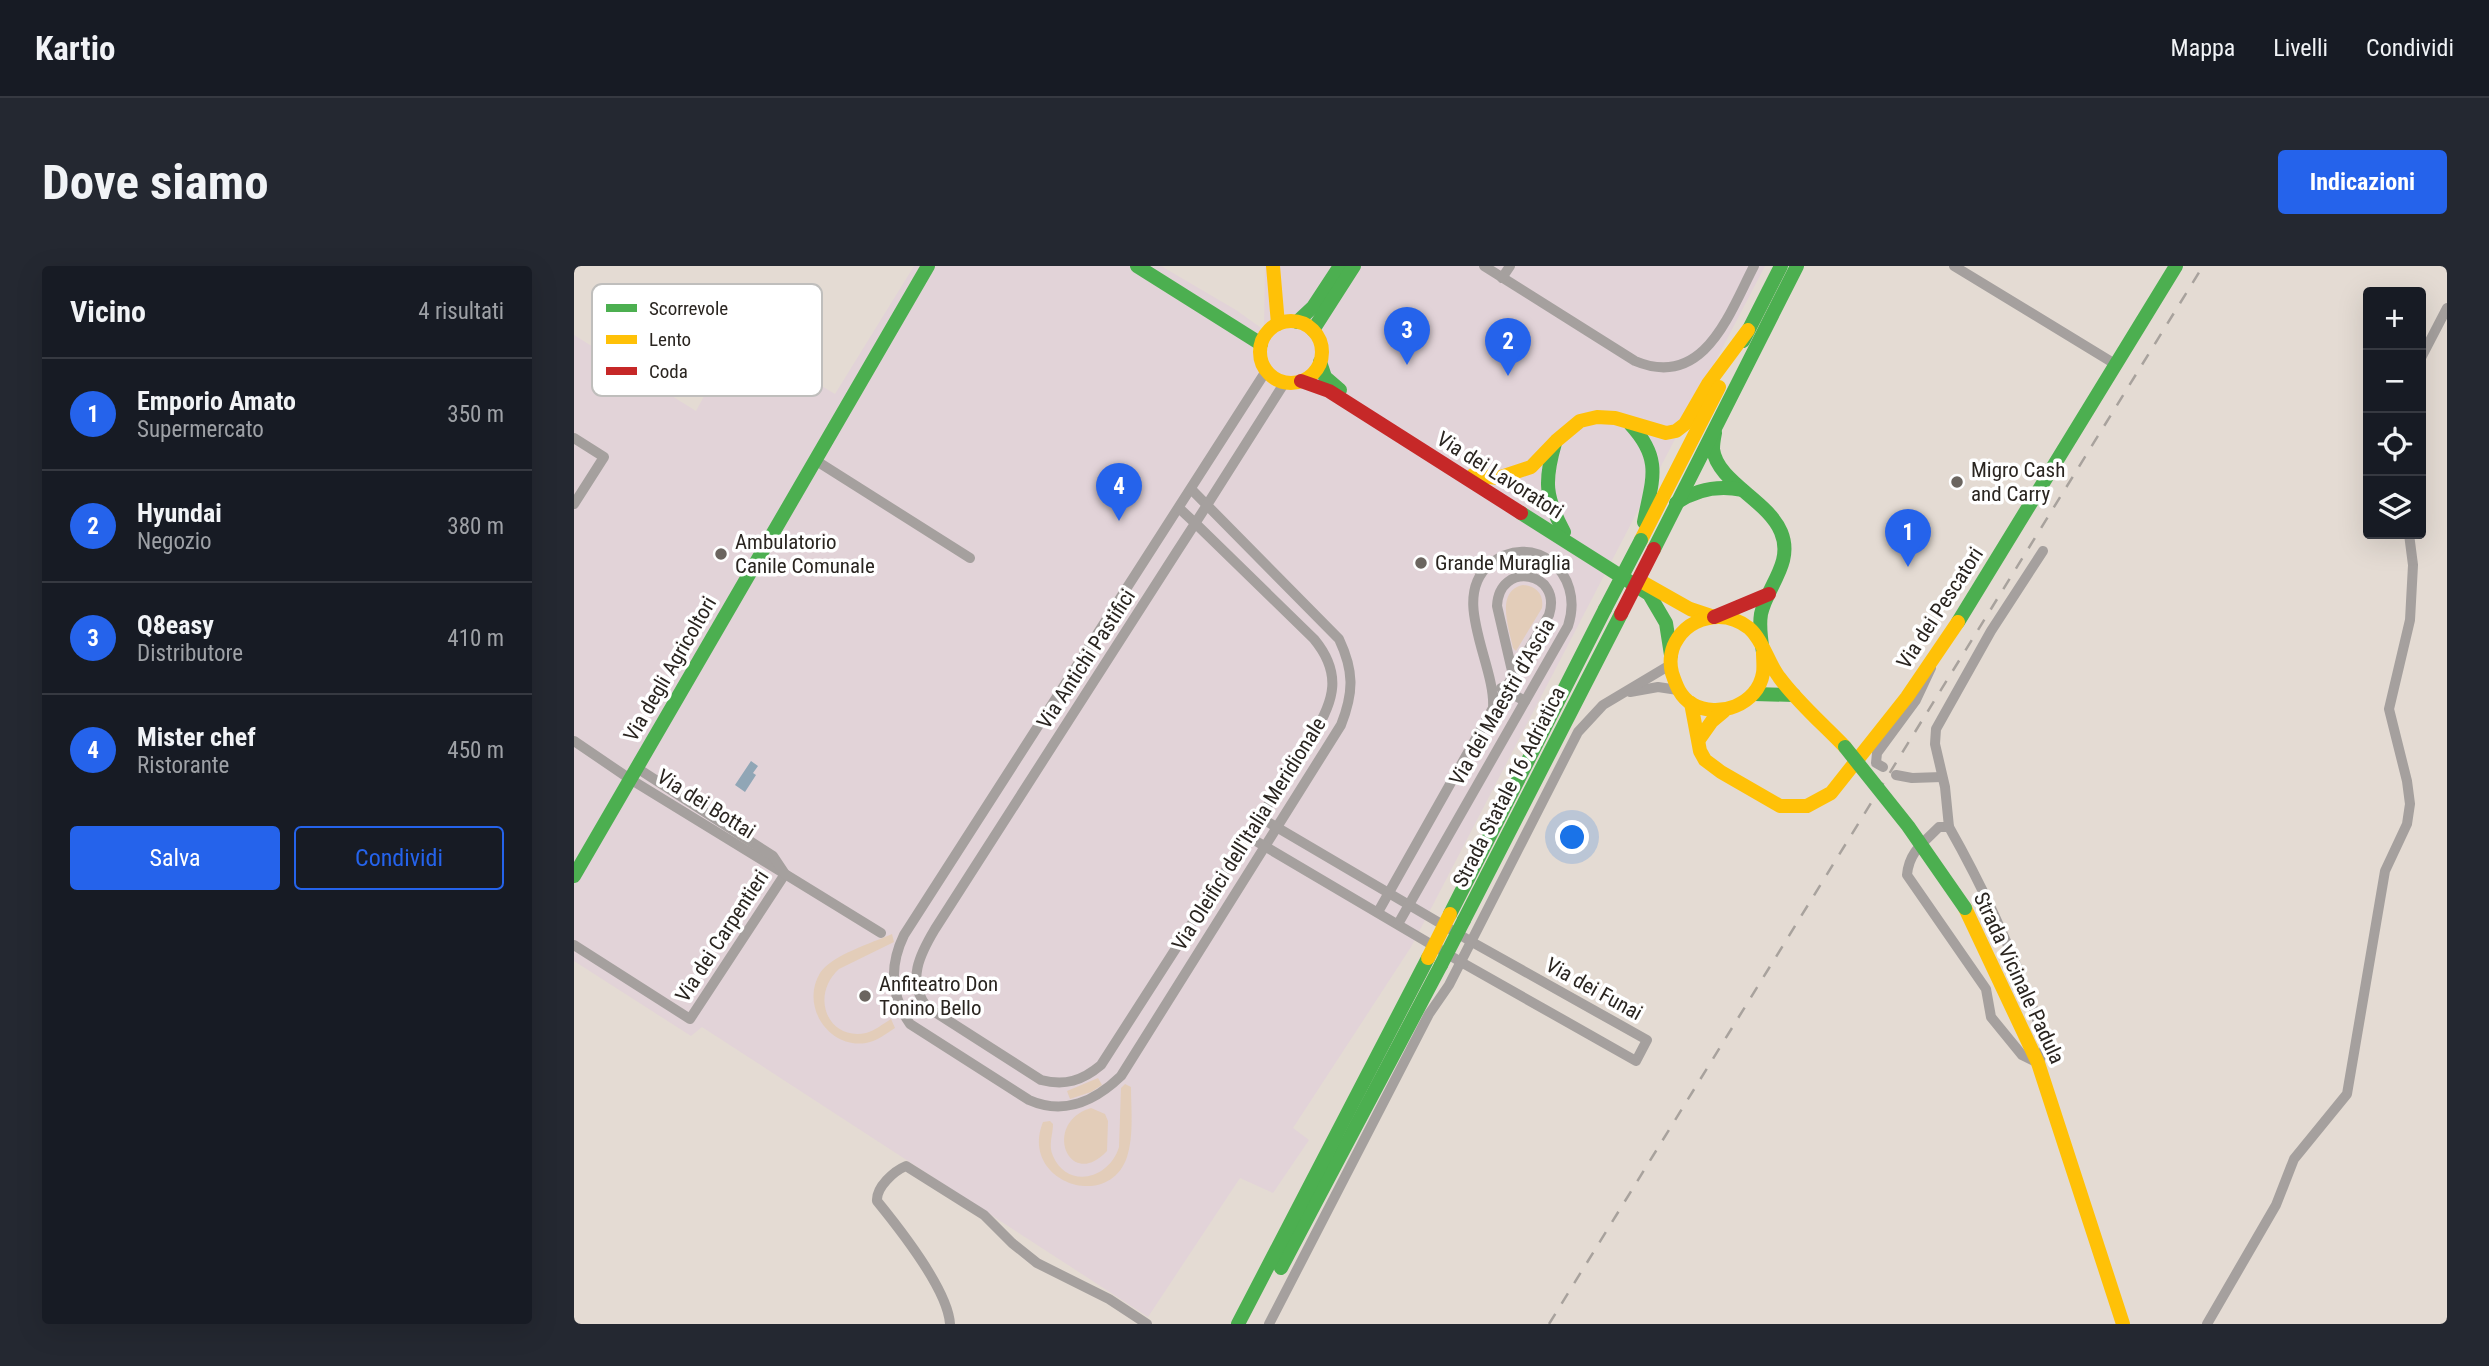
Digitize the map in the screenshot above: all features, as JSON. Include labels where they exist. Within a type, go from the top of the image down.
[{"type":"main road","name":"Via degli Agricoltori","points":[[574,876],[928,266]]},
{"type":"main road","points":[[1137,266],[1261,344]]},
{"type":"main road","points":[[1273,266],[1278,324]]},
{"type":"main road","points":[[1297,322],[1313,307],[1339,266]]},
{"type":"main road","points":[[1313,330],[1354,266]]},
{"type":"main road","name":"Strada Statale 16 Adriatica","points":[[1457,917],[1605,609],[1782,266]]},
{"type":"main road","name":"Strada Statale 16 Adriatica","points":[[1251,1324],[1457,917],[1621,614],[1797,266]]},
{"type":"main road","name":"Via dei Pescatori","points":[[1691,704],[1700,738],[1700,751],[1705,760],[1721,772],[1780,806],[1807,806],[1831,793],[1907,697],[1968,607],[2176,266]]},
{"type":"main road","points":[[1297,322],[1313,330],[1321,345],[1320,362],[1330,388],[1301,381],[1285,382],[1266,370],[1260,355],[1261,344],[1269,330],[1278,324],[1297,322]]},
{"type":"main road","points":[[1473,474],[1498,478],[1531,467],[1580,421],[1597,417],[1615,418],[1666,433],[1676,431],[1685,424],[1708,384],[1748,330]]},
{"type":"main road","points":[[1301,381],[1315,372],[1320,362]]},
{"type":"main road","name":"Via dei Lavoratori","points":[[1330,388],[1473,474],[1650,591]]},
{"type":"main road","name":"Via dei Lavoratori","points":[[1330,388],[1650,591]]},
{"type":"main road","points":[[1700,738],[1712,721],[1724,711],[1742,705],[1754,694],[1764,671],[1761,615],[1779,578],[1784,559],[1783,536],[1773,515],[1751,494],[1728,480],[1713,452],[1713,440],[1723,410]]},
{"type":"main road","points":[[1629,423],[1646,439],[1654,461],[1641,540]]},
{"type":"main road","points":[[1556,441],[1545,476],[1547,499],[1564,532]]},
{"type":"main road","points":[[1676,503],[1688,494],[1706,489],[1725,487],[1751,494]]},
{"type":"main road","points":[[1650,591],[1666,618],[1672,679],[1678,690],[1691,704],[1706,710],[1724,711]]},
{"type":"main road","name":"Strada Vicinale Padula","points":[[1650,591],[1690,609],[1714,617],[1731,618],[1746,626],[1756,637],[1772,668],[1794,695],[1845,747],[1919,838],[1965,908],[2038,1063],[2123,1324]]},
{"type":"main road","points":[[1670,660],[1675,642],[1684,630],[1699,620],[1739,608],[1769,594]]},
{"type":"main road","points":[[1754,694],[1794,695]]},
{"type":"main road","name":"Strada Statale 16 Adriatica","points":[[1238,1324],[1434,962]]},
{"type":"street","points":[[1484,266],[1635,361],[1659,368],[1691,361],[1710,345],[1755,266]]},
{"type":"street","points":[[1502,278],[1510,266]]},
{"type":"street","points":[[1954,266],[2115,364]]},
{"type":"street","points":[[2425,350],[2447,308]]},
{"type":"street","name":"Via Antichi Pastifici","points":[[1121,1076],[1105,1091],[1071,1107],[1041,1105],[1029,1100],[914,1027],[900,1009],[893,972],[896,953],[904,936],[1192,490],[1266,370]]},
{"type":"street","name":"Via Antichi Pastifici","points":[[1101,1065],[1088,1076],[1070,1083],[1041,1080],[927,1007],[918,988],[916,974],[919,957],[1285,382]]},
{"type":"street","points":[[574,438],[604,457],[574,504]]},
{"type":"street","points":[[815,460],[970,558]]},
{"type":"street","name":"Via Oleifici dell'Italia Meridionale","points":[[1121,1076],[1341,725],[1349,704],[1352,680],[1347,656],[1339,639],[1192,490]]},
{"type":"street","name":"Via Oleifici dell'Italia Meridionale","points":[[1101,1065],[1261,818],[1325,715],[1333,692],[1332,671],[1324,652],[1179,508]]},
{"type":"street","points":[[2207,1324],[2276,1205],[2294,1159],[2347,1094],[2385,871],[2406,824],[2410,804],[2389,709],[2410,620],[2413,565],[2410,539]]},
{"type":"street","points":[[1949,827],[1939,827],[1913,854],[1907,875],[1986,989],[1992,1017],[2022,1055],[2038,1063],[2046,1046],[2026,988],[1970,864],[1949,827],[1935,744],[1936,729],[1991,631],[2043,551]]},
{"type":"street","name":"Via dei Maestri d’Ascia","points":[[1378,912],[1490,714],[1493,699],[1473,611],[1473,595],[1478,580],[1489,565],[1499,559],[1524,553],[1551,561],[1570,584],[1573,613],[1568,626],[1398,924]]},
{"type":"street","points":[[1490,714],[1513,676],[1551,607],[1548,591],[1537,579],[1529,576],[1521,576],[1506,583],[1498,598],[1497,606],[1513,676]]},
{"type":"street","points":[[1883,766],[1876,763],[1877,753],[1916,700],[1928,678],[1935,655]]},
{"type":"street","points":[[1269,1324],[1423,1024],[1449,985],[1472,942],[1578,732],[1602,705],[1670,660]]},
{"type":"street","points":[[1490,682],[1525,701]]},
{"type":"street","points":[[1622,693],[1658,687],[1678,690]]},
{"type":"street","name":"Via dei Bottai","points":[[574,741],[773,856],[785,874],[881,933]]},
{"type":"street","points":[[1300,755],[1316,765]]},
{"type":"street","points":[[1896,775],[1912,778],[1942,777]]},
{"type":"street","name":"Via dei Funai","points":[[1249,837],[1636,1061],[1647,1040],[1472,942],[1261,818]]},
{"type":"street","name":"Via dei Carpentieri","points":[[574,945],[690,1019],[785,874]]},
{"type":"street","points":[[950,1324],[950,1314],[940,1292],[900,1229],[877,1201],[879,1189],[898,1169],[906,1166],[984,1215],[1037,1263],[1109,1299],[1147,1324]]},
{"type":"shaded area","points":[[914,266],[1161,266],[1236,310],[1264,330],[1265,266],[1765,266],[1411,947],[1293,1128],[1309,1140],[1273,1193],[1240,1178],[1148,1317],[702,1027],[691,1036],[574,961],[574,335],[592,346],[592,396],[672,396],[696,411],[704,396],[822,396],[822,386],[835,394]]},
{"type":"shaded area","points":[[1523,585],[1539,592],[1542,608],[1516,651],[1507,621],[1506,602],[1514,589]]},
{"type":"shaded area","points":[[892,934],[894,942],[839,969],[830,980],[825,1003],[827,1014],[833,1023],[852,1034],[866,1033],[891,1019],[895,1028],[866,1043],[840,1039],[822,1023],[816,1011],[815,986],[820,973],[843,955]]},
{"type":"shaded area","points":[[1098,1078],[1102,1085],[1070,1099],[1067,1091]]},
{"type":"shaded area","points":[[1125,1084],[1131,1087],[1131,1140],[1127,1157],[1117,1174],[1102,1183],[1086,1186],[1069,1183],[1054,1174],[1043,1160],[1039,1143],[1043,1122],[1050,1121],[1053,1124],[1051,1148],[1059,1166],[1077,1176],[1097,1173],[1114,1158],[1119,1147],[1121,1088]]},
{"type":"shaded area","points":[[1091,1108],[1105,1114],[1108,1121],[1107,1151],[1093,1162],[1081,1164],[1072,1159],[1066,1150],[1064,1139],[1067,1127],[1076,1116]]},
{"type":"water","points":[[751,761],[758,766],[753,773],[756,775],[745,792],[735,785]]},
{"type":"railway","points":[[1549,1324],[2203,266]]},
{"type":"traffic: fast","points":[[574,876],[928,266]]},
{"type":"traffic: fast","points":[[1137,266],[1261,344]]},
{"type":"traffic: fast","points":[[1297,322],[1313,307],[1340,266]]},
{"type":"traffic: fast","points":[[1313,330],[1354,266]]},
{"type":"traffic: fast","points":[[1743,341],[1781,266]]},
{"type":"traffic: fast","points":[[1654,549],[1797,266]]},
{"type":"traffic: fast","points":[[1958,622],[2176,266]]},
{"type":"traffic: fast","points":[[1320,362],[1325,377],[1340,390]]},
{"type":"traffic: fast","points":[[1631,425],[1648,449],[1651,460],[1652,482],[1644,522]]},
{"type":"traffic: fast","points":[[1715,433],[1713,449],[1723,471],[1775,521],[1784,543],[1782,564],[1761,614],[1763,652]]},
{"type":"traffic: fast","points":[[1555,443],[1549,468],[1548,489],[1553,509],[1564,532]]},
{"type":"traffic: fast","points":[[1676,503],[1708,489],[1742,490]]},
{"type":"traffic: fast","points":[[1521,513],[1649,594],[1666,623],[1671,655]]},
{"type":"traffic: fast","points":[[1605,609],[1641,540]]},
{"type":"traffic: fast","points":[[1450,914],[1605,609]]},
{"type":"traffic: fast","points":[[1464,920],[1621,614]]},
{"type":"traffic: fast","points":[[1754,694],[1794,695]]},
{"type":"traffic: fast","points":[[1845,747],[1908,826],[1965,908]]},
{"type":"traffic: fast","points":[[1441,965],[1464,920]]},
{"type":"traffic: fast","points":[[1238,1324],[1428,958]]},
{"type":"traffic: fast","points":[[1281,1268],[1441,965]]},
{"type":"traffic: slow","points":[[1273,266],[1278,324]]},
{"type":"traffic: slow","points":[[1291,321],[1313,330],[1322,352],[1313,374],[1291,383],[1269,374],[1260,352],[1269,330],[1291,321]]},
{"type":"traffic: slow","points":[[1473,475],[1498,478],[1531,467],[1580,421],[1597,417],[1615,418],[1666,433],[1676,431],[1685,424],[1708,384],[1748,330]]},
{"type":"traffic: slow","points":[[1641,540],[1719,387]]},
{"type":"traffic: slow","points":[[1644,583],[1690,609],[1714,617]]},
{"type":"traffic: slow","points":[[1763,652],[1760,684],[1745,701],[1725,709],[1713,710],[1692,704],[1684,698],[1672,673],[1672,650],[1686,629],[1696,622],[1713,617],[1738,621],[1754,633],[1786,687],[1845,747]]},
{"type":"traffic: slow","points":[[1691,703],[1700,751],[1705,760],[1780,806],[1807,806],[1831,793],[1907,697],[1958,622]]},
{"type":"traffic: slow","points":[[1700,738],[1712,721],[1724,711]]},
{"type":"traffic: slow","points":[[1965,908],[2038,1063],[2123,1324]]},
{"type":"traffic: slow","points":[[1428,958],[1450,914]]},
{"type":"traffic: jam","points":[[1301,381],[1329,391],[1521,513]]},
{"type":"traffic: jam","points":[[1621,614],[1654,549]]},
{"type":"traffic: jam","points":[[1714,617],[1769,594]]},
{"type":"place","name":"Q8easy","points":[[1407,365]]},
{"type":"place","name":"Hyundai","points":[[1508,376]]},
{"type":"place","name":"Migro Cash and Carry","points":[[1957,482]]},
{"type":"place","name":"Mister chef","points":[[1119,521]]},
{"type":"place","name":"Ambulatorio Canile Comunale","points":[[721,554]]},
{"type":"place","name":"Grande Muraglia","points":[[1421,563]]},
{"type":"place","name":"Emporio Amato","points":[[1908,567]]},
{"type":"place","name":"Anfiteatro Don Tonino Bello","points":[[865,996]]}]
